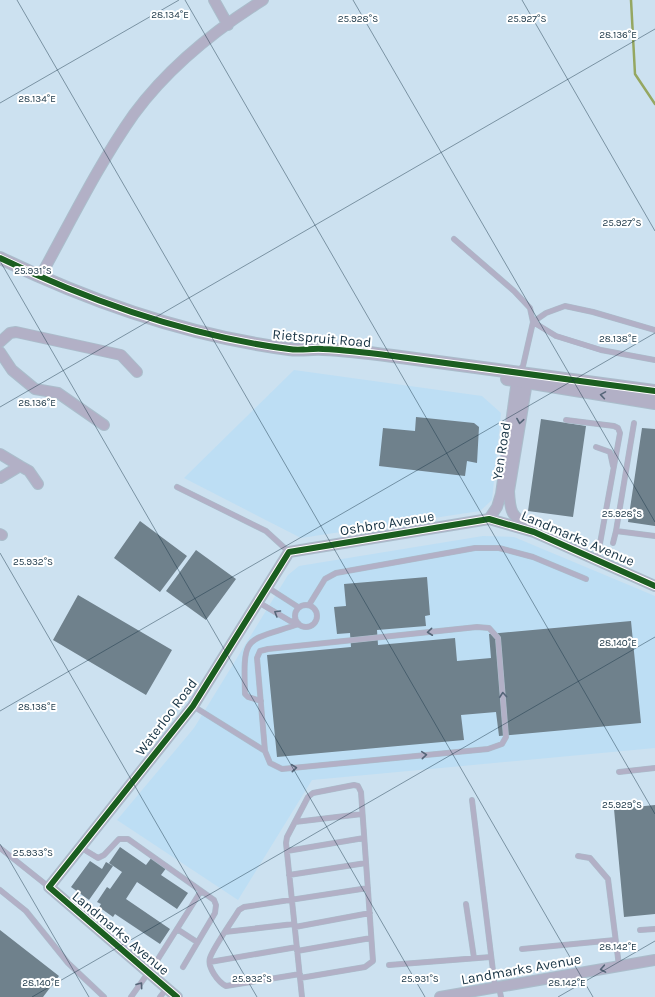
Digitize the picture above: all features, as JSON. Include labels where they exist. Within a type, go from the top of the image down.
[{"type":"street","points":[[214,0],[228,25]]},
{"type":"street","points":[[40,277],[115,143],[135,113],[175,68],[195,49],[263,0]]},
{"type":"street","name":"Rietspruit Road","points":[[0,258],[40,277],[117,307],[186,328],[242,341],[291,350],[312,349],[333,355],[655,391]]},
{"type":"street","points":[[0,342],[10,333],[24,334],[121,355],[137,372]]},
{"type":"street","points":[[0,352],[12,370],[35,389],[58,393],[104,425]]},
{"type":"street","name":"Rietspruit Road","points":[[522,375],[655,402]]},
{"type":"street","name":"Yen Road","points":[[489,519],[497,507],[501,494],[522,375]]},
{"type":"street","name":"Yen Road","points":[[522,375],[509,491],[510,510],[518,520],[534,532]]},
{"type":"street","points":[[0,454],[29,471],[38,484]]},
{"type":"street","points":[[0,478],[20,466]]},
{"type":"street","name":"Landmarks Avenue","points":[[489,519],[534,532],[655,586]]},
{"type":"street","name":"Oshbro Avenue","points":[[289,552],[489,519]]},
{"type":"street","name":"Waterloo Road","points":[[49,888],[193,706],[289,552]]},
{"type":"street","name":"Landmarks Avenue","points":[[49,888],[178,997]]},
{"type":"street","name":"Landmarks Avenue","points":[[440,997],[655,960]]},
{"type":"lane","points":[[454,239],[523,299],[530,308],[533,322],[556,336],[601,350],[655,360]]},
{"type":"lane","points":[[533,322],[546,313],[565,306],[593,312],[655,330]]},
{"type":"lane","name":"Yen Road","points":[[522,375],[533,322]]},
{"type":"lane","points":[[566,420],[618,428],[620,433],[597,560]]},
{"type":"lane","points":[[613,543],[634,422]]},
{"type":"lane","points":[[596,447],[610,452],[614,469]]},
{"type":"lane","points":[[177,487],[266,532],[289,552]]},
{"type":"lane","points":[[616,531],[655,536]]},
{"type":"lane","points":[[266,587],[298,607],[309,605],[325,579],[336,573],[475,548],[499,548],[533,557],[586,579]]},
{"type":"lane","points":[[258,602],[290,622],[309,626],[316,619],[314,609],[309,605]]},
{"type":"lane","points":[[298,607],[295,616],[298,623]]},
{"type":"lane","points":[[261,701],[251,699],[245,694],[245,656],[249,645],[256,638],[298,623]]},
{"type":"lane","points":[[477,627],[489,628],[498,638],[506,738],[502,744],[488,749],[282,769],[270,763],[265,751],[257,658],[260,651],[477,627]]},
{"type":"lane","points":[[193,706],[265,751]]},
{"type":"lane","points":[[619,772],[655,768]]},
{"type":"lane","points":[[302,997],[300,976],[297,949],[295,925],[292,900],[289,875],[287,837],[308,797],[313,793],[354,785],[358,786],[361,792],[362,814],[364,838],[368,888],[370,913],[373,961],[370,966],[300,976],[226,986],[218,980],[210,962],[210,957],[239,910],[244,907],[292,900],[368,888]]},
{"type":"lane","points":[[472,800],[491,957],[497,987],[501,997]]},
{"type":"lane","points":[[295,822],[362,814]]},
{"type":"lane","points":[[287,851],[364,838]]},
{"type":"lane","points":[[80,847],[98,858],[104,855],[119,839],[128,839],[214,900],[216,905],[215,913],[183,967]]},
{"type":"lane","name":"Landmarks Avenue","points":[[0,848],[49,888]]},
{"type":"lane","points":[[578,856],[590,858],[608,879],[619,966]]},
{"type":"lane","points":[[289,875],[366,863]]},
{"type":"lane","points":[[0,890],[26,911],[68,963],[104,997]]},
{"type":"lane","points":[[131,997],[149,973],[202,891]]},
{"type":"lane","points":[[466,904],[474,958]]},
{"type":"lane","points":[[225,932],[295,925],[370,913]]},
{"type":"lane","points":[[177,929],[197,942]]},
{"type":"lane","points":[[640,930],[655,929]]},
{"type":"lane","points":[[210,962],[371,938]]},
{"type":"lane","points":[[522,949],[615,940]]},
{"type":"lane","points":[[389,965],[491,957]]},
{"type":"lane","points":[[160,997],[167,988]]},
{"type":"shaded area","points":[[294,370],[482,396],[501,413],[492,500],[480,511],[301,538],[184,478]]},
{"type":"shaded area","points":[[483,536],[514,537],[655,596],[655,748],[312,780],[238,900],[117,820],[194,728],[288,575],[299,566]]},
{"type":"building","points":[[416,417],[474,423],[479,427],[477,463],[467,461],[465,476],[379,466],[383,428],[415,431]]},
{"type":"building","points":[[541,419],[586,426],[573,517],[528,511]]},
{"type":"building","points":[[642,428],[655,429],[655,526],[628,522]]},
{"type":"building","points":[[140,521],[187,556],[160,592],[114,558]]},
{"type":"building","points":[[196,550],[236,579],[206,620],[166,591]]},
{"type":"building","points":[[427,577],[430,615],[425,616],[426,626],[377,630],[378,645],[455,638],[457,661],[491,658],[489,634],[631,621],[641,723],[499,736],[496,712],[461,715],[464,740],[277,757],[267,655],[351,647],[350,633],[337,634],[334,607],[346,606],[344,584]]},
{"type":"building","points":[[78,595],[172,650],[146,695],[53,640]]},
{"type":"building","points":[[655,805],[655,914],[624,917],[614,809]]},
{"type":"building","points":[[120,847],[146,865],[152,857],[167,867],[161,875],[188,893],[177,909],[137,882],[126,899],[170,929],[160,944],[115,914],[113,917],[99,907],[101,904],[97,902],[107,887],[110,889],[122,872],[109,863]]},
{"type":"building","points":[[90,861],[102,869],[106,862],[113,866],[89,900],[71,887]]},
{"type":"building","points":[[0,930],[59,976],[43,997],[0,997]]},
{"type":"waterway","points":[[631,0],[635,74],[655,104]]},
{"type":"cycle path","points":[[0,258],[34,274],[105,303],[178,326],[252,343],[293,350],[319,349],[367,353],[655,391]]},
{"type":"cycle path","points":[[177,997],[49,887],[193,706],[289,552],[489,519],[534,532],[655,586]]}]
